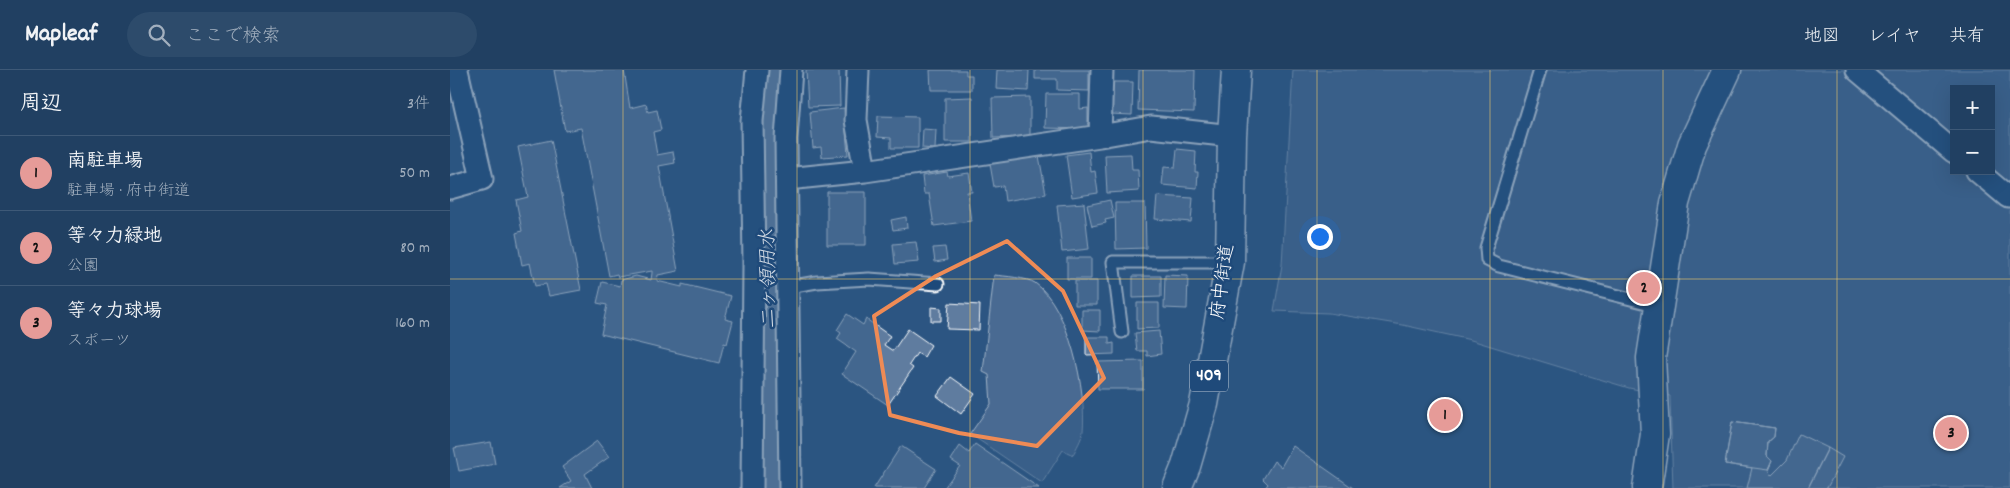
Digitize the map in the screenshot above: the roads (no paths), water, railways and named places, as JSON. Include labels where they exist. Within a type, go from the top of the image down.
[{"type":"main road","name":"府中街道","points":[[1177,488],[1186,466],[1204,404],[1230,262],[1232,136],[1236,70]]},
{"type":"main road","points":[[1647,488],[1655,434],[1651,358],[1678,195],[1692,145],[1727,70]]},
{"type":"street","points":[[450,188],[482,179],[457,70]]},
{"type":"street","points":[[752,488],[754,265],[752,121],[757,70]]},
{"type":"street","points":[[790,70],[786,120],[790,488]]},
{"type":"street","points":[[858,70],[856,120],[865,171]]},
{"type":"street","points":[[1100,136],[1102,70]]},
{"type":"street","points":[[1857,70],[1950,149]]},
{"type":"street","points":[[787,179],[865,171],[1151,127],[1232,136]]},
{"type":"street","points":[[1982,175],[2008,197],[2010,195]]},
{"type":"lane","points":[[1540,70],[1486,248],[1487,260],[1499,266],[1659,306]]},
{"type":"lane","points":[[1122,332],[1113,262],[1230,262]]},
{"type":"lane","points":[[788,287],[817,282],[869,279],[938,284]]},
{"type":"waterway","name":"二ヶ領用水","points":[[773,70],[769,181],[773,488]]},
{"type":"place","name":"等々力緑地","points":[[1644,288]]},
{"type":"place","name":"南駐車場","points":[[1445,415]]},
{"type":"place","name":"等々力球場","points":[[1951,433]]}]
